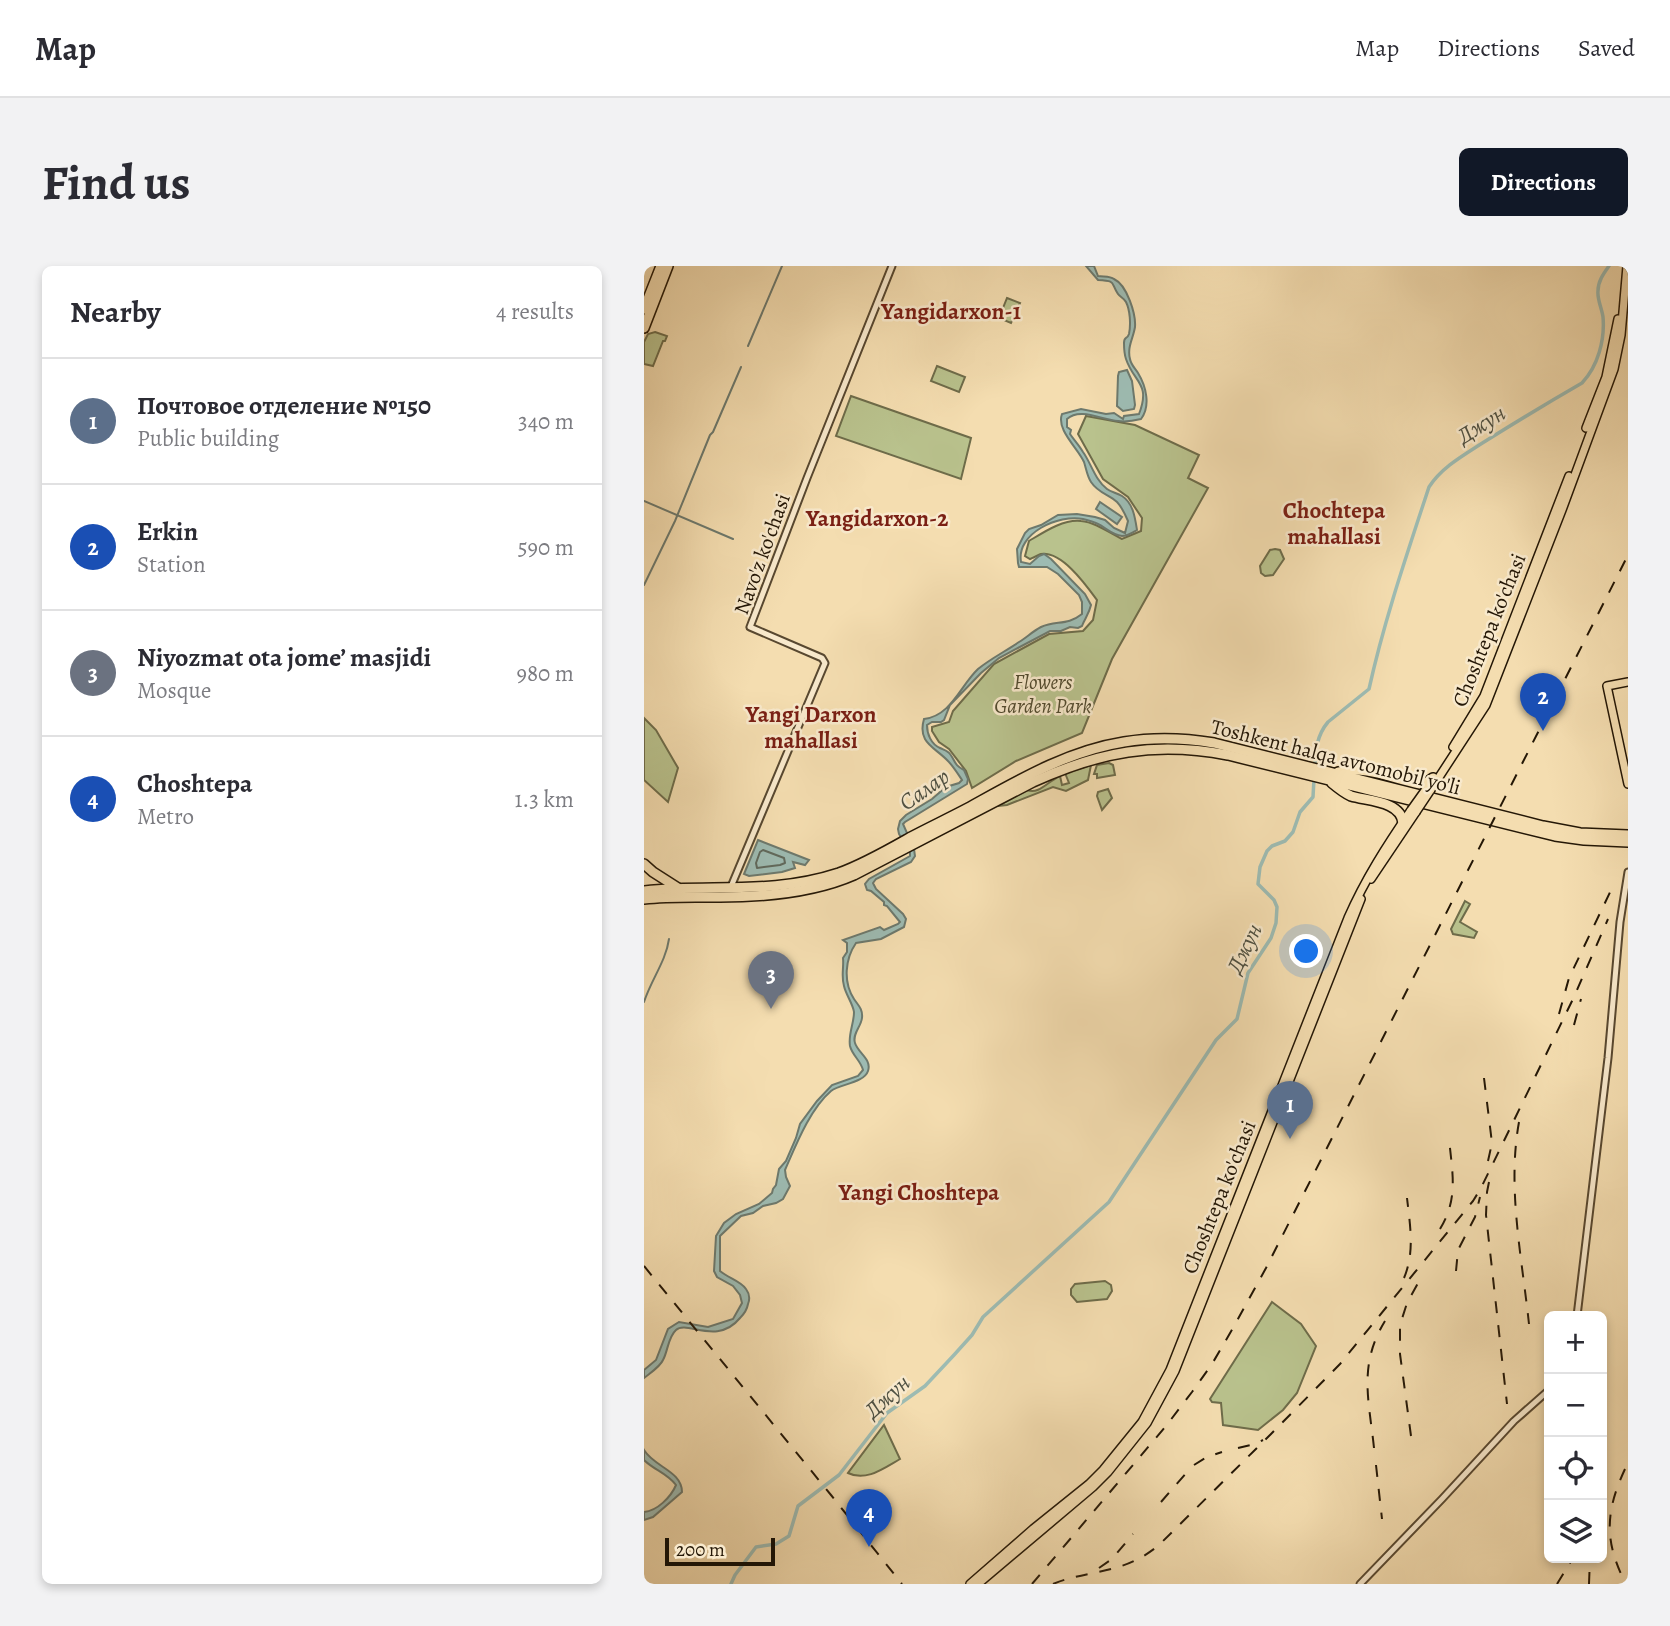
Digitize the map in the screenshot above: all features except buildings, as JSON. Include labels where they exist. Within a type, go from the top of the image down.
[{"type":"highway","points":[[644,309],[662,266]]},
{"type":"highway","points":[[644,328],[668,266]]},
{"type":"highway","name":"Toshkent halqa avtomobil yo'li","points":[[644,901],[671,897],[782,894],[815,887],[897,849],[1079,754],[1122,742],[1178,739],[1214,743],[1229,751],[1555,836],[1628,842]]},
{"type":"highway","points":[[1413,812],[1348,795],[1332,777],[1347,770],[1362,770],[1420,784],[1433,778]]},
{"type":"highway","name":"Toshkent halqa avtomobil yo'li","points":[[1332,777],[1554,829],[1628,835]]},
{"type":"highway","points":[[1395,807],[1403,822]]},
{"type":"highway","points":[[644,864],[679,889]]},
{"type":"highway","name":"Toshkent halqa avtomobil yo'li","points":[[644,891],[790,885],[853,871]]},
{"type":"main road","name":"Choshtepa ko'chasi","points":[[978,1584],[1100,1480],[1135,1441],[1147,1423],[1361,899],[1413,812],[1486,705],[1606,377],[1618,326],[1625,270]]},
{"type":"main road","name":"Choshtepa ko'chasi","points":[[1428,790],[1481,704],[1548,538]]},
{"type":"main road","points":[[1628,681],[1607,686],[1628,784]]},
{"type":"main road","name":"Choshtepa ko'chasi","points":[[1335,959],[1348,918],[1367,878],[1403,822],[1413,812]]},
{"type":"main road","name":"Choshtepa ko'chasi","points":[[970,1584],[1089,1484],[1142,1422],[1161,1394]]},
{"type":"street","name":"Navo'z ko'chasi","points":[[730,889],[825,663],[821,658],[750,627],[892,266]]},
{"type":"street","points":[[1578,1311],[1628,872]]},
{"type":"street","points":[[1360,1584],[1514,1421],[1544,1394]]},
{"type":"green space","points":[[1007,298],[1020,303],[1011,323],[999,318]]},
{"type":"green space","points":[[655,332],[667,336],[653,366],[644,364],[644,342],[648,334]]},
{"type":"green space","points":[[937,366],[965,377],[959,392],[931,381]]},
{"type":"green space","points":[[851,396],[971,438],[961,479],[836,436]]},
{"type":"green space","name":"Flowers Garden Park","points":[[1086,416],[1135,425],[1199,455],[1188,478],[1208,488],[1112,659],[1082,733],[1016,761],[972,788],[966,771],[949,749],[939,742],[932,727],[949,722],[953,711],[994,664],[1049,634],[1083,631],[1093,620],[1097,600],[1087,586],[1065,563],[1049,554],[1030,559],[1025,556],[1029,541],[1054,527],[1074,521],[1092,523],[1122,539],[1141,531],[1142,518],[1128,497],[1103,479],[1078,434]]},
{"type":"green space","points":[[1270,550],[1280,550],[1284,559],[1273,575],[1265,576],[1261,573],[1260,566]]},
{"type":"green space","points":[[644,718],[656,730],[678,768],[668,802],[644,780]]},
{"type":"green space","points":[[1091,765],[1088,780],[1066,791],[1053,787],[998,806],[1027,790],[1036,791],[1060,776],[1062,785],[1069,783],[1065,773]]},
{"type":"green space","points":[[1097,765],[1113,765],[1115,775],[1097,778],[1097,774],[1094,774]]},
{"type":"green space","points":[[1108,789],[1112,798],[1102,810],[1098,792]]},
{"type":"green space","points":[[1465,901],[1470,904],[1460,922],[1477,932],[1474,938],[1453,934],[1451,929]]},
{"type":"green space","points":[[1105,1281],[1111,1285],[1112,1291],[1107,1299],[1077,1302],[1071,1295],[1075,1284]]},
{"type":"green space","points":[[1272,1302],[1301,1324],[1316,1346],[1297,1393],[1283,1410],[1258,1430],[1223,1425],[1221,1403],[1212,1402],[1210,1399]]},
{"type":"green space","points":[[884,1425],[900,1459],[868,1475],[848,1473]]},
{"type":"water","name":"Салар","points":[[1086,266],[1094,266],[1098,276],[1111,277],[1119,282],[1130,300],[1135,327],[1129,355],[1143,384],[1146,408],[1141,419],[1129,421],[1078,414],[1067,419],[1067,427],[1099,481],[1129,502],[1137,530],[1122,536],[1095,523],[1073,518],[1041,528],[1025,542],[1021,562],[1030,564],[1044,554],[1051,559],[1085,594],[1091,605],[1088,613],[1082,626],[1050,631],[999,658],[950,705],[944,720],[927,725],[932,741],[949,753],[968,779],[967,784],[903,824],[915,856],[911,862],[873,883],[906,919],[904,927],[881,939],[856,943],[848,963],[848,985],[862,1015],[855,1043],[868,1063],[868,1071],[857,1081],[831,1091],[816,1107],[785,1170],[790,1186],[783,1199],[741,1216],[720,1236],[720,1271],[747,1291],[749,1300],[744,1313],[731,1326],[722,1330],[676,1330],[671,1336],[662,1363],[644,1378],[644,1370],[656,1360],[668,1329],[679,1322],[708,1327],[733,1319],[742,1303],[733,1286],[717,1277],[714,1271],[716,1236],[724,1223],[736,1214],[759,1204],[772,1193],[779,1169],[786,1161],[800,1124],[817,1101],[832,1085],[858,1076],[863,1070],[850,1046],[854,1012],[843,982],[843,958],[847,952],[847,943],[843,940],[880,927],[884,930],[900,922],[884,902],[867,890],[865,884],[869,879],[910,856],[899,834],[900,821],[946,787],[962,780],[950,763],[928,744],[923,734],[924,719],[933,717],[948,706],[978,669],[988,662],[1041,627],[1071,620],[1082,614],[1079,595],[1058,574],[1047,567],[1019,567],[1017,549],[1025,533],[1058,515],[1077,514],[1105,520],[1125,533],[1128,521],[1123,511],[1117,502],[1091,482],[1084,462],[1065,433],[1061,420],[1062,414],[1081,409],[1114,413],[1123,419],[1124,416],[1139,414],[1142,404],[1142,389],[1125,354],[1124,341],[1130,326],[1127,305],[1112,283],[1098,280]]},
{"type":"water","points":[[1127,370],[1132,381],[1135,405],[1134,409],[1123,411],[1117,406],[1118,376],[1119,372]]},
{"type":"water","points":[[1100,502],[1122,517],[1117,524],[1096,509]]},
{"type":"water","points":[[758,840],[809,860],[805,865],[793,862],[795,868],[782,872],[749,876],[744,874]]},
{"type":"water","points":[[644,1450],[673,1474],[681,1485],[682,1492],[653,1517],[644,1520],[644,1512],[663,1503],[676,1485],[644,1460]]},
{"type":"waterway","points":[[748,346],[782,266]]},
{"type":"waterway","name":"Джун","points":[[1315,768],[1317,744],[1324,727],[1369,689],[1404,562],[1429,487],[1440,473],[1461,457],[1582,383],[1588,376],[1596,361],[1603,335],[1598,287],[1609,266]]},
{"type":"waterway","points":[[644,585],[675,521],[741,367]]},
{"type":"waterway","points":[[644,501],[733,539]]},
{"type":"waterway","name":"Джун","points":[[731,1584],[756,1547],[776,1544],[789,1536],[798,1506],[839,1475],[887,1413],[925,1386],[972,1335],[983,1317],[1109,1202],[1216,1040],[1237,1019],[1248,973],[1271,938],[1276,923],[1277,907],[1274,900],[1258,884],[1260,867],[1267,851],[1285,841],[1293,832],[1300,812],[1313,797],[1314,779]]},
{"type":"waterway","points":[[644,1002],[665,955],[669,939]]},
{"type":"railway","points":[[1032,1584],[1166,1426],[1212,1364],[1233,1328],[1628,555]]},
{"type":"railway","points":[[1559,1014],[1569,978],[1613,886]]},
{"type":"railway","points":[[1053,1584],[1124,1565],[1158,1546],[1340,1364],[1481,1188],[1573,999],[1608,919]]},
{"type":"railway","points":[[1574,1025],[1581,999]]},
{"type":"railway","points":[[1484,1078],[1492,1143],[1488,1161]]},
{"type":"railway","points":[[1519,1122],[1515,1198],[1529,1324]]},
{"type":"railway","points":[[1440,1229],[1452,1196],[1449,1138]]},
{"type":"railway","points":[[1489,1182],[1486,1215],[1507,1404]]},
{"type":"railway","points":[[1456,1271],[1458,1250],[1475,1217],[1480,1197]]},
{"type":"railway","points":[[1404,1278],[1411,1248],[1407,1198]]},
{"type":"railway","points":[[644,1266],[902,1584]]},
{"type":"railway","points":[[1411,1436],[1400,1354],[1400,1325],[1407,1303],[1423,1274]]},
{"type":"railway","points":[[1374,1448],[1368,1398],[1368,1368],[1371,1353],[1385,1321]]},
{"type":"railway","points":[[1238,1448],[1263,1440]]},
{"type":"railway","points":[[1194,1465],[1222,1452]]},
{"type":"railway","points":[[1376,1465],[1382,1519]]},
{"type":"railway","points":[[1625,1469],[1614,1499],[1610,1527],[1614,1554],[1626,1584]]},
{"type":"railway","points":[[1161,1502],[1188,1471]]},
{"type":"railway","points":[[1099,1568],[1112,1559],[1133,1534]]},
{"type":"railway","points":[[1557,1584],[1570,1563]]},
{"type":"railway","points":[[1589,1584],[1590,1563]]},
{"type":"place","name":"Erkin","points":[[1543,731]]},
{"type":"place","name":"Niyozmat ota jome’ masjidi","points":[[771,1009]]},
{"type":"place","name":"Почтовое отделение №150","points":[[1290,1139]]},
{"type":"place","name":"Choshtepa","points":[[869,1547]]},
{"type":"district","name":"Yangidarxon-1","points":[[951,311]]},
{"type":"district","name":"Yangidarxon-2","points":[[877,518]]},
{"type":"district","name":"Chochtepa mahallasi","points":[[1334,523]]},
{"type":"district","name":"Yangi Darxon mahallasi","points":[[811,727]]},
{"type":"district","name":"Yangi Choshtepa","points":[[919,1192]]}]
